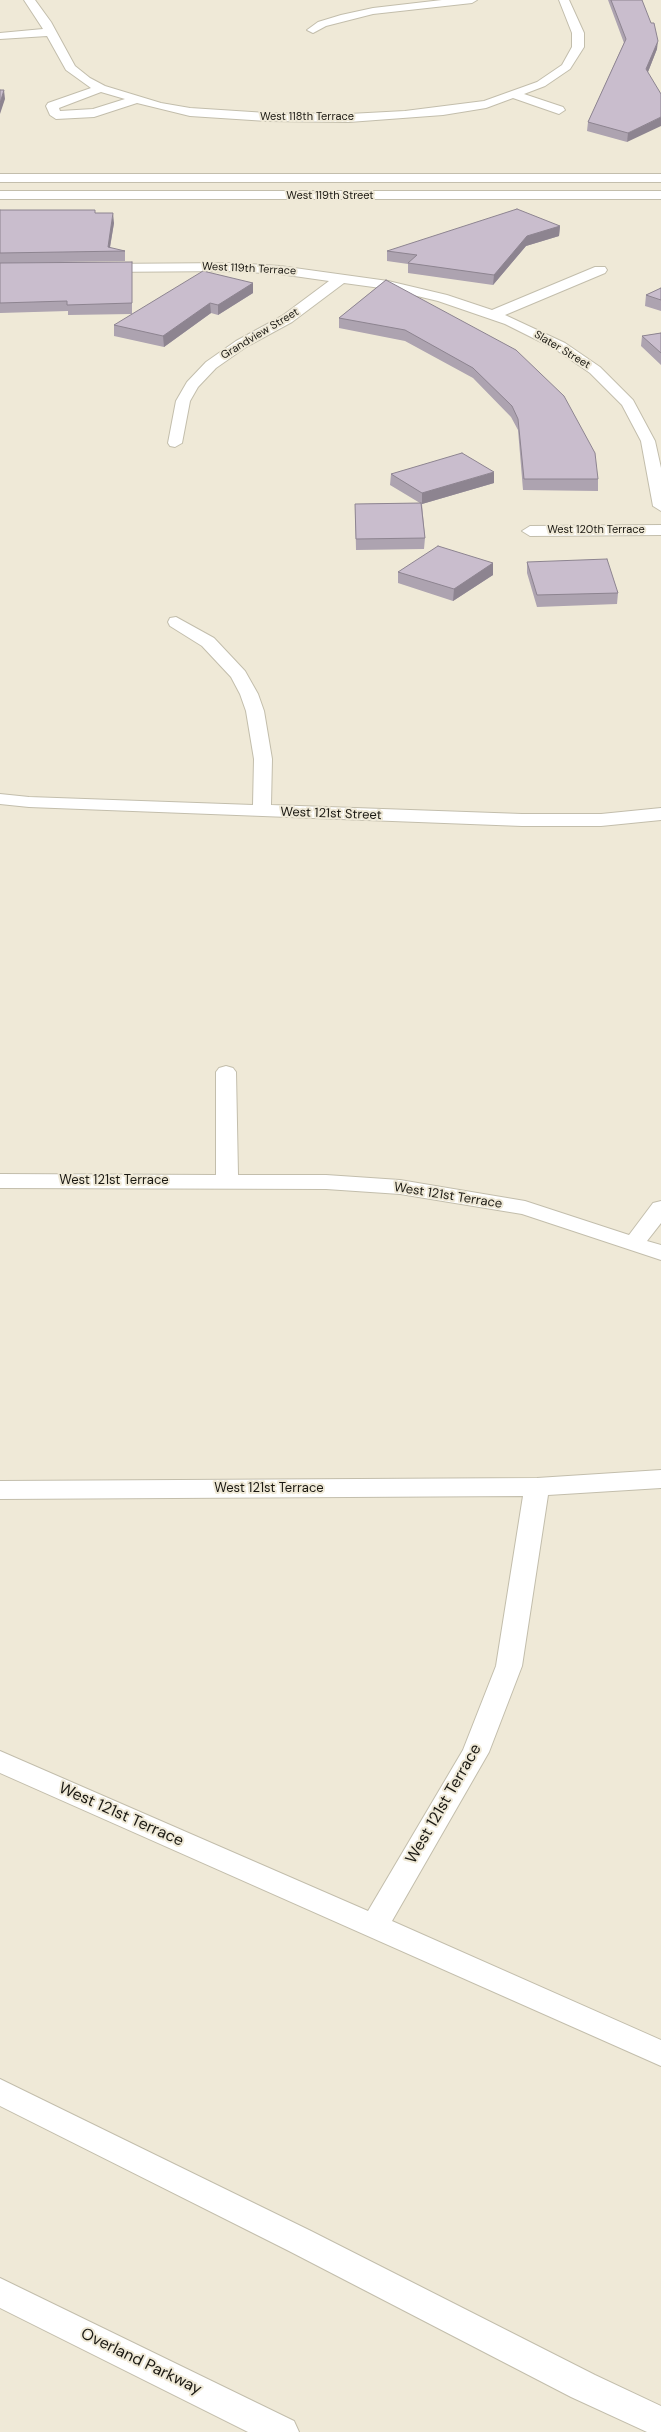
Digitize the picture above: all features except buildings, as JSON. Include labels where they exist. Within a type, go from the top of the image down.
[{"type":"main road","name":"West 118th Terrace","points":[[29,0],[50,32],[70,68],[101,88],[158,106],[229,116],[358,118],[443,111],[486,104],[513,94]]},
{"type":"main road","points":[[313,30],[322,24],[341,18],[374,11],[472,0]]},
{"type":"main road","points":[[513,94],[541,84],[554,77],[566,67],[576,54],[578,34],[564,0]]},
{"type":"main road","points":[[0,36],[50,32]]},
{"type":"main road","points":[[101,88],[52,106],[56,115],[94,113],[137,100]]},
{"type":"main road","points":[[513,94],[559,110]]},
{"type":"main road","name":"West 119th Street","points":[[0,178],[661,178]]},
{"type":"main road","name":"West 119th Street","points":[[0,195],[661,196]]},
{"type":"main road","name":"West 119th Terrace","points":[[86,268],[232,267],[280,270],[388,285],[442,298],[492,315]]},
{"type":"main road","points":[[492,315],[600,270]]},
{"type":"main road","name":"Grandview Street","points":[[175,443],[183,401],[192,385],[211,365],[226,354],[287,319],[342,278]]},
{"type":"main road","name":"Slater Street","points":[[492,315],[560,346],[595,370],[619,392],[628,403],[648,441],[661,506]]},
{"type":"main road","name":"West 120th Terrace","points":[[530,530],[661,530]]},
{"type":"main road","points":[[176,622],[208,642],[239,676],[249,694],[255,711],[263,759],[262,811]]},
{"type":"main road","name":"West 121st Street","points":[[0,799],[29,802],[522,820],[601,820],[661,814]]},
{"type":"main road","points":[[226,1072],[227,1181]]},
{"type":"main road","name":"West 121st Terrace","points":[[0,1181],[326,1182],[400,1187],[525,1208],[661,1253]]},
{"type":"main road","points":[[634,1243],[661,1208]]},
{"type":"main road","name":"West 121st Terrace","points":[[0,1490],[537,1487],[661,1479]]},
{"type":"main road","name":"West 121st Terrace","points":[[374,1927],[476,1752],[509,1666],[537,1487]]},
{"type":"main road","name":"West 121st Terrace","points":[[0,1761],[661,2053]]},
{"type":"main road","points":[[0,2092],[300,2241],[583,2386],[661,2422]]},
{"type":"main road","name":"Overland Parkway","points":[[0,2292],[282,2432]]}]
